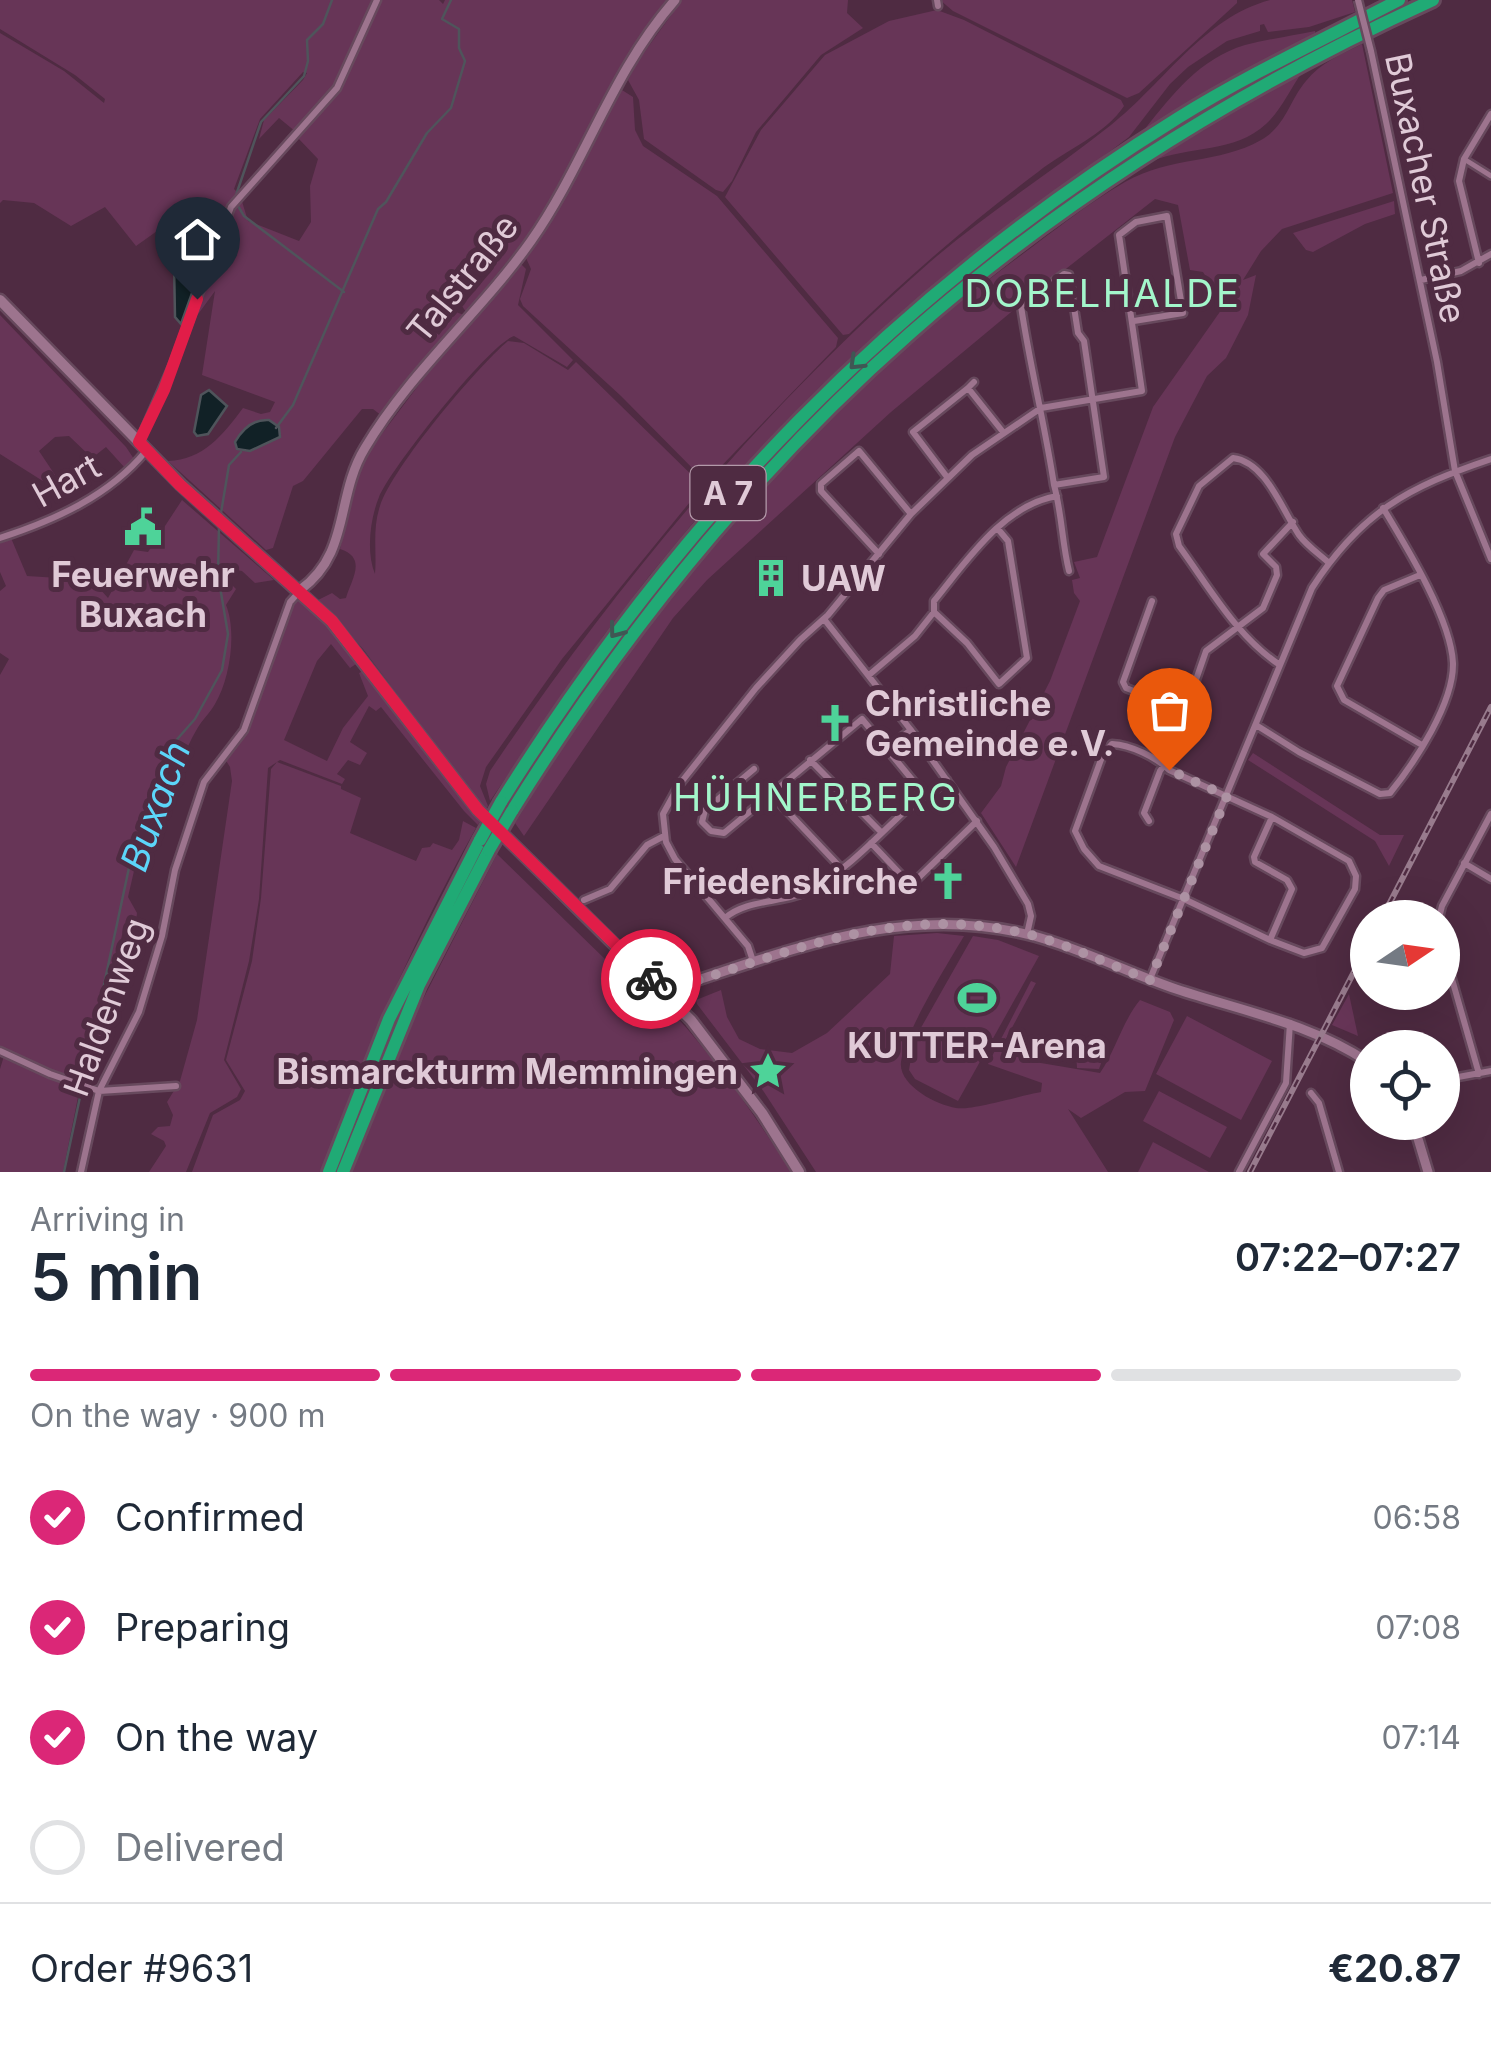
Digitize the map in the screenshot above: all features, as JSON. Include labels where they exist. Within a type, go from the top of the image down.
[{"type":"highway","name":"A 7","points":[[329,1172],[389,1019],[484,845],[581,680],[681,548],[778,439],[874,346],[1010,232],[1112,160],[1237,83],[1398,0]]},
{"type":"highway","name":"A 7","points":[[507,806],[698,550],[797,440],[941,305],[1036,230],[1174,135],[1303,62],[1433,0]]},
{"type":"highway","name":"A 7","points":[[343,1172],[419,985],[484,845]]},
{"type":"main road","points":[[0,300],[212,514],[300,590],[350,643],[478,810],[664,991],[738,1080],[799,1172]]},
{"type":"street","points":[[143,446],[231,207],[337,88],[377,0]]},
{"type":"street","name":"Talstraße","points":[[300,590],[320,573],[332,555],[352,477],[367,444],[530,243],[608,98],[675,0]]},
{"type":"street","name":"Buxacher Straße","points":[[1358,0],[1421,280],[1455,471],[1491,559]]},
{"type":"street","points":[[1478,263],[1460,189],[1464,159],[1491,114]]},
{"type":"street","points":[[1464,159],[1491,176]]},
{"type":"street","points":[[754,962],[748,946],[675,859],[664,836],[664,814],[679,784],[756,688],[824,619],[947,477],[1003,432],[1041,408],[1139,393],[1143,387],[1119,235],[1136,222],[1168,216],[1184,312],[1134,321]]},
{"type":"street","points":[[1421,280],[1462,272],[1491,254]]},
{"type":"street","points":[[1054,486],[1104,477],[1070,275],[1064,274],[1021,306],[1069,572]]},
{"type":"street","points":[[947,477],[913,432],[971,385],[1003,432]]},
{"type":"street","name":"Hart","points":[[0,538],[46,523],[109,487],[121,479],[143,446]]},
{"type":"street","points":[[879,554],[821,491],[821,484],[858,451],[911,514]]},
{"type":"street","points":[[1280,666],[1238,627],[1179,546],[1176,534],[1199,486],[1233,458],[1241,458],[1254,466],[1299,536],[1328,563]]},
{"type":"street","points":[[1150,980],[1312,588],[1328,563],[1353,534],[1404,494],[1491,458]]},
{"type":"street","points":[[869,675],[915,636],[934,612],[934,601],[998,529],[1022,508],[1057,496]]},
{"type":"street","points":[[1256,725],[1380,794],[1390,792],[1412,766],[1450,691],[1453,661],[1442,623],[1420,574],[1383,508]]},
{"type":"street","points":[[1148,821],[1144,813],[1206,652],[1262,608],[1277,574],[1276,567],[1263,554],[1293,522]]},
{"type":"street","points":[[934,612],[967,643],[999,684],[1027,658],[1008,542],[998,529]]},
{"type":"street","points":[[1420,574],[1384,590],[1378,598],[1337,686],[1344,700],[1422,744]]},
{"type":"street","name":"Haldenweg","points":[[81,1172],[99,1091],[139,1012],[162,936],[176,870],[204,782],[244,730],[290,602],[300,590]]},
{"type":"street","points":[[1152,601],[1122,682],[1126,688],[1186,711]]},
{"type":"street","points":[[824,619],[977,822],[1028,904],[1031,916],[1027,934]]},
{"type":"street","points":[[754,770],[705,810],[702,822],[712,831],[724,833],[856,721],[865,720],[924,794],[928,796],[948,780]]},
{"type":"street","points":[[888,747],[911,730]]},
{"type":"street","points":[[1112,744],[1122,744],[1164,765],[1350,861],[1356,876],[1355,889],[1322,948],[1304,952],[1270,940],[1184,899],[1099,866],[1084,850],[1076,831],[1102,754],[1112,744]]},
{"type":"street","points":[[810,760],[881,832]]},
{"type":"street","points":[[770,794],[841,868]]},
{"type":"street","points":[[725,918],[737,909],[807,891],[871,844],[924,794]]},
{"type":"street","points":[[1447,900],[1491,814]]},
{"type":"street","points":[[1270,940],[1292,889],[1287,880],[1254,857],[1272,818]]},
{"type":"street","points":[[871,844],[913,883],[977,822]]},
{"type":"street","points":[[584,900],[610,889],[647,845],[664,836]]},
{"type":"street","points":[[1464,863],[1491,879]]},
{"type":"street","points":[[664,991],[848,934],[899,924],[970,924],[1027,934],[1150,980],[1290,1023],[1350,1051]]},
{"type":"street","points":[[1460,1007],[1479,1074]]},
{"type":"street","points":[[1239,1172],[1286,1083],[1290,1023]]},
{"type":"street","points":[[0,1051],[99,1091],[176,1086]]},
{"type":"street","points":[[1460,1077],[1491,1072]]},
{"type":"street","points":[[1311,1093],[1319,1103],[1338,1172]]},
{"type":"street","points":[[1418,1140],[1428,1172]]},
{"type":"shaded area","points":[[0,0],[374,0],[344,72],[296,132],[279,118],[259,139],[264,120],[307,73],[303,72],[260,119],[234,189],[240,195],[248,221],[299,241],[311,222],[310,186],[318,159],[298,138],[347,76],[380,0],[439,0],[443,4],[445,0],[671,0],[611,86],[536,226],[466,312],[462,306],[494,268],[490,251],[428,327],[439,335],[456,312],[464,315],[382,416],[373,409],[362,409],[303,481],[293,486],[273,548],[266,550],[168,461],[202,451],[243,408],[261,414],[270,412],[275,402],[202,375],[215,291],[188,328],[181,324],[217,231],[208,227],[197,209],[188,209],[136,246],[105,207],[71,226],[34,203],[0,203],[0,33],[64,71],[104,103],[105,99],[75,75],[0,29]]},
{"type":"shaded area","points":[[682,0],[848,0],[847,13],[863,28],[821,55],[756,132],[723,192],[644,139],[639,100],[628,80]]},
{"type":"shaded area","points":[[940,0],[1237,3],[1139,93],[1127,98],[953,11]]},
{"type":"shaded area","points":[[1270,0],[1352,0],[1355,12],[1309,27],[1268,32],[1264,24],[1260,31],[1227,41],[1170,84],[1129,137],[933,285],[786,421],[702,512],[604,635],[490,801],[486,784],[490,771],[588,634],[694,502],[808,378],[930,262],[1111,125],[1204,36],[1246,9]]},
{"type":"shaded area","points":[[937,10],[1121,100],[1124,106],[1096,134],[1048,164],[989,210],[849,334],[843,335],[725,197],[761,130],[825,55],[889,21]]},
{"type":"shaded area","points":[[1315,31],[1144,130],[1188,79],[1214,59],[1245,45]]},
{"type":"shaded area","points":[[1362,44],[1393,193],[1282,229],[1261,251],[1243,280],[1256,275],[1248,315],[1226,358],[1207,376],[1175,437],[1016,867],[981,813],[1001,786],[1006,767],[1050,681],[1080,601],[1072,580],[1080,578],[1074,562],[1097,557],[1153,407],[1224,306],[1203,272],[1190,270],[1178,205],[1155,199],[891,412],[707,580],[673,618],[524,836],[515,823],[566,743],[678,588],[804,445],[873,378],[945,315],[1111,190],[1160,168],[1228,153],[1261,140],[1282,120],[1312,75]]},
{"type":"shaded area","points":[[1303,71],[1277,112],[1254,133],[1226,144],[1152,161]]},
{"type":"shaded area","points":[[622,90],[633,97],[635,130],[643,146],[717,196],[838,338],[836,347],[706,482],[520,299],[531,269],[526,258]]},
{"type":"shaded area","points":[[1394,201],[1395,214],[1365,224],[1313,252],[1306,250],[1293,233]]},
{"type":"shaded area","points":[[185,253],[201,268],[181,324],[175,317],[174,263],[176,256]]},
{"type":"shaded area","points":[[520,263],[526,269],[518,305],[573,360],[567,367],[514,336],[501,344],[463,383],[420,436],[379,497],[370,536],[375,574],[376,523],[388,489],[437,419],[508,341],[524,343],[568,370],[576,362],[703,486],[562,659],[486,767],[480,786],[488,806],[485,811],[363,649],[318,600],[332,593],[346,598],[354,577],[353,558],[340,549],[357,478],[369,451]]},
{"type":"shaded area","points":[[0,315],[126,447],[134,459],[125,468],[106,447],[92,458],[69,436],[55,437],[39,451],[55,475],[46,483],[0,454]]},
{"type":"shaded area","points":[[209,390],[227,406],[208,434],[197,436],[194,432],[201,395]]},
{"type":"shaded area","points":[[269,420],[279,427],[280,437],[250,451],[237,449],[235,442],[245,429]]},
{"type":"shaded area","points":[[182,500],[274,580],[255,583],[236,570],[225,578],[236,589],[226,605],[231,628],[228,669],[215,704],[179,764],[170,766],[162,780],[145,851],[137,858],[128,897],[137,913],[136,921],[124,925],[94,1086],[66,1078],[0,1048],[0,675],[9,659],[0,653],[0,591],[6,586],[0,572],[0,541],[11,538],[27,576],[59,578],[83,570],[108,598],[134,550],[148,552]]},
{"type":"shaded area","points":[[297,598],[315,610],[359,662],[350,668],[331,644],[317,661],[284,740],[327,761],[343,728],[368,696],[359,673],[365,670],[481,819],[478,825],[464,811],[381,707],[376,711],[369,706],[350,742],[367,753],[360,765],[348,760],[337,774],[345,779],[342,784],[280,760],[268,768],[259,899],[249,961],[224,1060],[241,1089],[237,1097],[210,1113],[186,1172],[149,1172],[166,1146],[151,1134],[158,1127],[170,1126],[173,1115],[167,1102],[180,1081],[197,1020],[232,781],[225,759],[249,726]]},
{"type":"shaded area","points":[[1253,753],[1380,835],[1404,835],[1389,866],[1375,841],[1248,760]]},
{"type":"shaded area","points":[[277,762],[341,786],[361,798],[350,833],[416,861],[422,848],[433,843],[452,850],[463,821],[476,828],[391,997],[321,1172],[192,1172],[213,1115],[240,1100],[245,1091],[226,1060],[252,961],[271,769]]},
{"type":"shaded area","points":[[497,854],[608,962],[619,975],[630,1003],[659,998],[678,1018],[730,1082],[791,1172],[352,1172],[417,1011]]},
{"type":"shaded area","points":[[894,936],[964,936],[918,1017],[901,1062],[912,1086],[948,1106],[973,1107],[1041,1092],[1042,1083],[988,1064],[1031,981],[1036,983],[1001,1048],[1029,1061],[1100,1073],[1140,1000],[1170,1012],[1174,1020],[1145,1091],[1125,1092],[1081,1118],[1068,1109],[1108,1172],[816,1172],[764,1092],[697,1004],[696,1000],[721,990],[727,1017],[739,1039],[760,1049],[792,1053],[827,1033],[890,974]]},
{"type":"shaded area","name":"KUTTER-Arena","points":[[973,936],[998,940],[1039,956],[958,1101],[915,1079],[909,1070],[914,1040]]},
{"type":"shaded area","points":[[1349,994],[1357,1030],[1350,1033],[1332,1025]]},
{"type":"shaded area","points":[[1187,1016],[1272,1061],[1241,1120],[1156,1074]]},
{"type":"shaded area","points":[[1076,1051],[1104,1055],[1099,1069],[1077,1068]]},
{"type":"shaded area","points":[[4,1056],[80,1087],[63,1172],[0,1172],[0,1069]]},
{"type":"shaded area","points":[[1159,1091],[1227,1127],[1210,1158],[1143,1121]]},
{"type":"shaded area","points":[[1153,1142],[1209,1172],[1138,1172]]},
{"type":"waterway","name":"Buxach","points":[[235,198],[261,122],[304,76],[307,40],[323,24],[332,0]]},
{"type":"waterway","name":"Buxach","points":[[276,428],[293,405],[378,209],[427,133],[451,108],[465,61],[459,48],[459,29],[442,19],[451,0]]},
{"type":"waterway","name":"Buxach","points":[[238,206],[244,216],[344,292]]},
{"type":"waterway","name":"Buxach","points":[[221,513],[229,465],[241,452]]},
{"type":"waterway","name":"Buxach","points":[[64,1172],[133,849],[144,837],[172,745],[195,719],[222,670],[228,634],[218,575],[219,526]]},
{"type":"railway","points":[[1391,900],[1491,707]]},
{"type":"railway","points":[[1250,1172],[1350,980]]},
{"type":"way so far","points":[[651,979],[664,991],[848,934],[899,924],[949,923],[1036,936],[1150,980],[1227,796],[1169,770]]},
{"type":"place","name":"Feuerwehr Buxach","points":[[143,527]]},
{"type":"place","name":"UAW","points":[[771,578]]},
{"type":"place","name":"Christliche Gemeinde e.V.","points":[[835,723]]},
{"type":"place","name":"Friedenskirche","points":[[948,881]]},
{"type":"place","name":"KUTTER-Arena","points":[[977,998]]},
{"type":"place","name":"Bismarckturm Memmingen","points":[[768,1071]]},
{"type":"district","name":"DOBELHALDE","points":[[1103,293]]},
{"type":"district","name":"HÜHNERBERG","points":[[816,797]]},
{"type":"route","points":[[197,299],[164,390],[139,442],[180,485],[332,621],[478,810],[651,979]]}]
